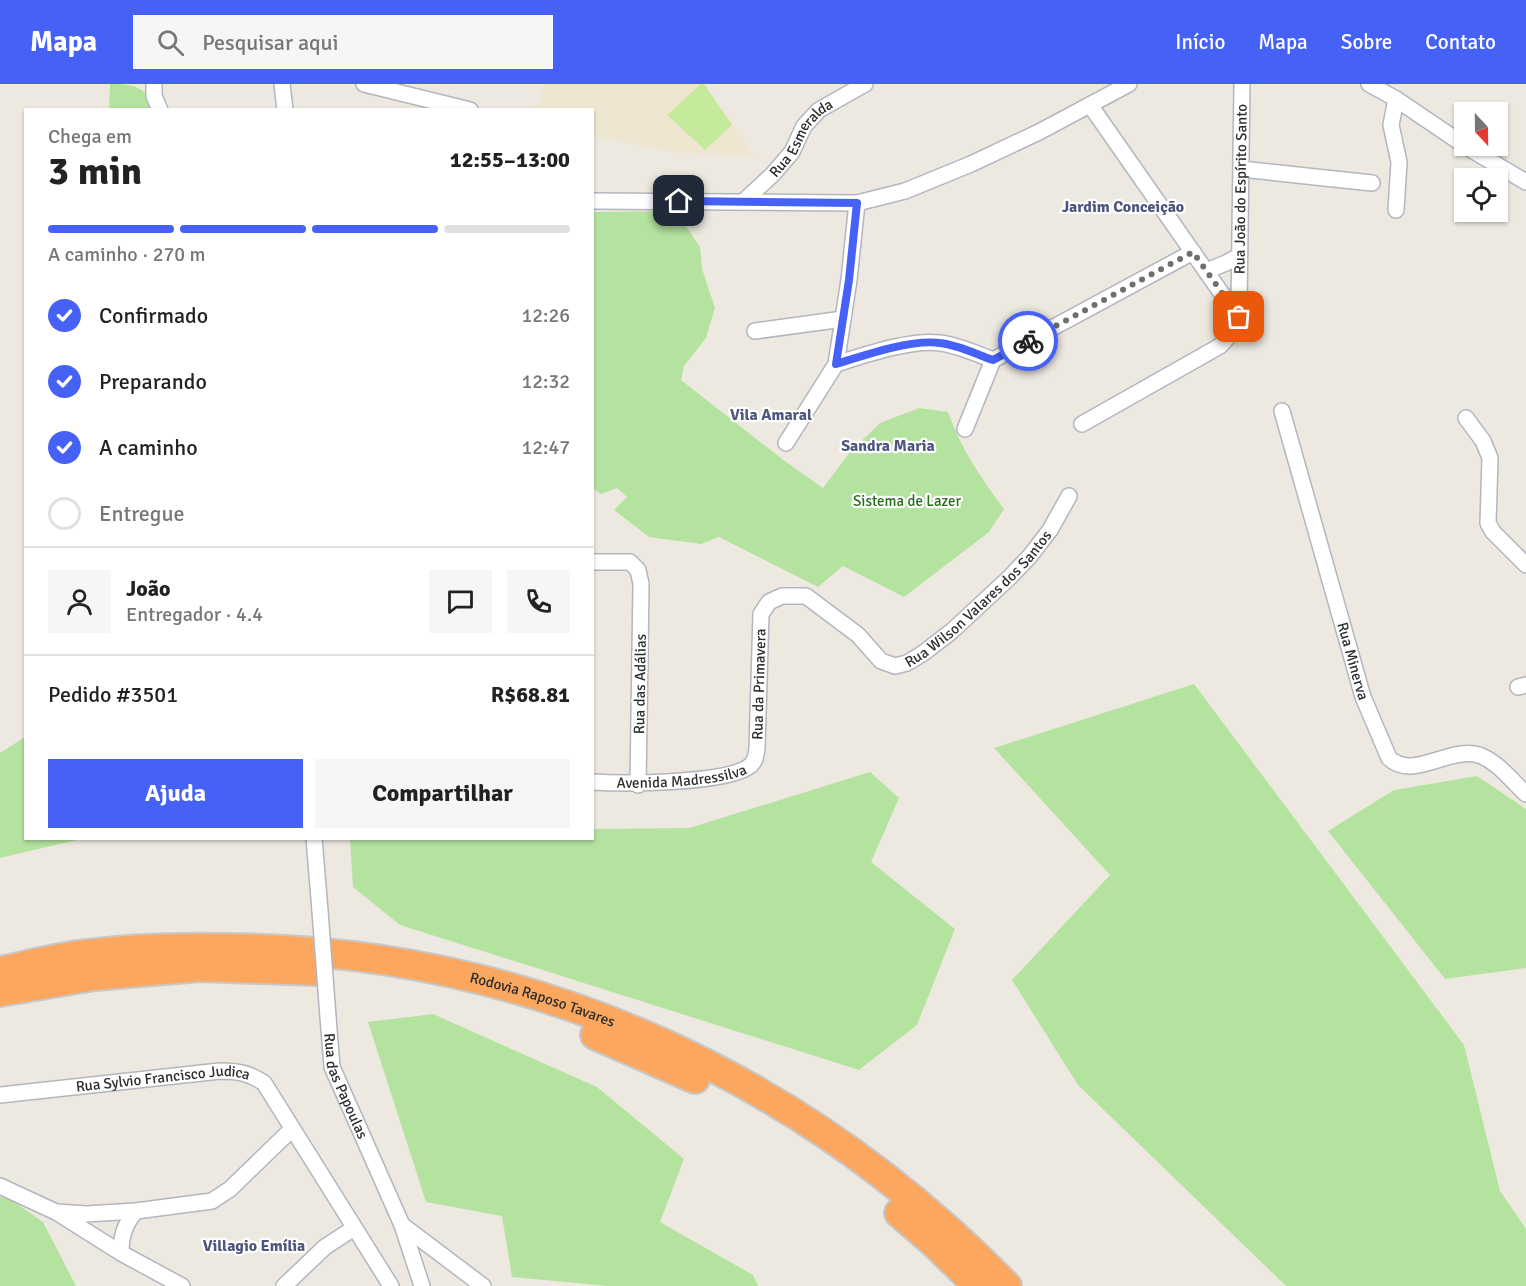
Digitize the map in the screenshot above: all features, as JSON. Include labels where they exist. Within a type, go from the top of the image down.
[{"type":"highway","name":"Rodovia Raposo Tavares","points":[[0,971],[86,954],[164,947],[273,948],[375,958],[467,975],[556,1001],[645,1034],[710,1065],[768,1097],[836,1140],[881,1173],[944,1226],[1007,1286]]},
{"type":"highway","name":"Rodovia Raposo Tavares","points":[[0,992],[105,975],[200,967],[288,969],[358,974],[452,990],[532,1011],[625,1047],[702,1083],[770,1120],[819,1151],[876,1193],[936,1245],[978,1286]]},
{"type":"street","points":[[154,84],[154,96],[159,108]]},
{"type":"street","points":[[282,84],[285,108]]},
{"type":"street","points":[[364,84],[392,87],[463,108]]},
{"type":"street","name":"Rua Esmeralda","points":[[744,201],[773,174],[792,152],[804,126],[819,110],[865,84]]},
{"type":"street","points":[[594,201],[857,203],[905,191],[971,164],[1129,84]]},
{"type":"street","name":"Rua João do Espírito Santo","points":[[1239,317],[1242,84]]},
{"type":"street","points":[[1369,84],[1396,99],[1454,138]]},
{"type":"street","points":[[1396,99],[1391,125],[1399,154],[1396,210]]},
{"type":"street","points":[[1082,423],[1220,346],[1230,336],[1239,317],[1090,105]]},
{"type":"street","points":[[1482,156],[1526,182]]},
{"type":"street","points":[[1241,169],[1371,183]]},
{"type":"street","points":[[786,443],[836,364],[857,203]]},
{"type":"street","points":[[965,429],[993,360],[1193,252]]},
{"type":"street","points":[[1206,271],[1239,256]]},
{"type":"street","points":[[755,331],[843,319]]},
{"type":"street","points":[[836,364],[872,353],[919,343],[941,343],[993,360]]},
{"type":"street","name":"Rua Minerva","points":[[1282,411],[1363,697],[1389,758],[1396,765],[1409,767],[1455,755],[1476,754],[1492,761],[1526,794]]},
{"type":"street","points":[[1466,418],[1483,441],[1490,458],[1488,523],[1493,532],[1526,565]]},
{"type":"street","name":"Rua Wilson Valares dos Santos","points":[[870,651],[881,661],[895,666],[907,663],[922,654],[952,631],[1030,556],[1050,530],[1069,496]]},
{"type":"street","name":"Rua das Adálias","points":[[594,562],[630,562],[638,570],[641,584],[638,784]]},
{"type":"street","name":"Rua da Primavera","points":[[757,748],[761,615],[769,602],[794,594],[806,596],[858,635],[870,651]]},
{"type":"street","name":"Avenida Madressilva","points":[[594,783],[638,784],[706,778],[735,772],[750,766],[756,758],[757,748]]},
{"type":"street","name":"Rua das Papoulas","points":[[314,840],[332,1067],[402,1225],[422,1286]]},
{"type":"street","name":"Rua Sylvio Francisco Judica","points":[[0,1095],[220,1071],[241,1071],[255,1077],[264,1083],[391,1286]]},
{"type":"street","points":[[56,1212],[86,1214],[136,1211],[212,1201],[230,1189],[292,1129]]},
{"type":"street","points":[[0,1186],[56,1212],[121,1253],[182,1286]]},
{"type":"street","points":[[121,1253],[121,1236],[136,1211]]},
{"type":"street","points":[[402,1225],[483,1286]]},
{"type":"street","points":[[284,1286],[325,1247],[354,1228]]},
{"type":"shaded area","points":[[544,84],[704,84],[755,157],[671,152],[594,136],[594,108],[538,108]]},
{"type":"green space","points":[[110,84],[138,88],[148,96],[155,108],[109,108]]},
{"type":"green space","points":[[701,84],[704,84],[732,125],[705,150],[667,115]]},
{"type":"green space","name":"Sistema de Lazer","points":[[676,211],[700,247],[702,269],[715,308],[706,338],[684,366],[681,380],[823,488],[850,452],[880,423],[919,408],[948,412],[972,463],[1004,509],[989,532],[904,597],[843,566],[818,587],[719,537],[701,544],[649,537],[614,510],[627,497],[617,488],[601,494],[594,489],[594,212]]},
{"type":"green space","points":[[1194,684],[1464,1045],[1500,1191],[1526,1229],[1526,1286],[1286,1286],[1078,1085],[1012,980],[1110,875],[994,748]]},
{"type":"green space","points":[[24,738],[24,840],[77,840],[0,858],[0,753]]},
{"type":"green space","points":[[870,772],[899,798],[871,862],[955,929],[917,1025],[859,1070],[400,925],[353,887],[350,840],[594,840],[594,829],[689,828]]},
{"type":"green space","points":[[1477,776],[1526,809],[1526,968],[1445,979],[1328,831],[1394,790]]},
{"type":"green space","points":[[433,1014],[597,1087],[684,1159],[660,1222],[753,1275],[758,1286],[608,1286],[512,1277],[502,1216],[426,1202],[368,1022]]},
{"type":"green space","points":[[0,1197],[10,1199],[43,1222],[76,1286],[0,1286]]},
{"type":"way so far","points":[[1028,341],[1193,252],[1239,317]]},
{"type":"district","name":"Jardim Conceição","points":[[1123,206]]},
{"type":"district","name":"Vila Amaral","points":[[771,414]]},
{"type":"district","name":"Sandra Maria","points":[[888,445]]},
{"type":"district","name":"Villagio Emília","points":[[254,1245]]},
{"type":"route","points":[[679,201],[857,203],[849,280],[836,364],[872,353],[919,343],[941,343],[993,360],[1028,341]]}]
